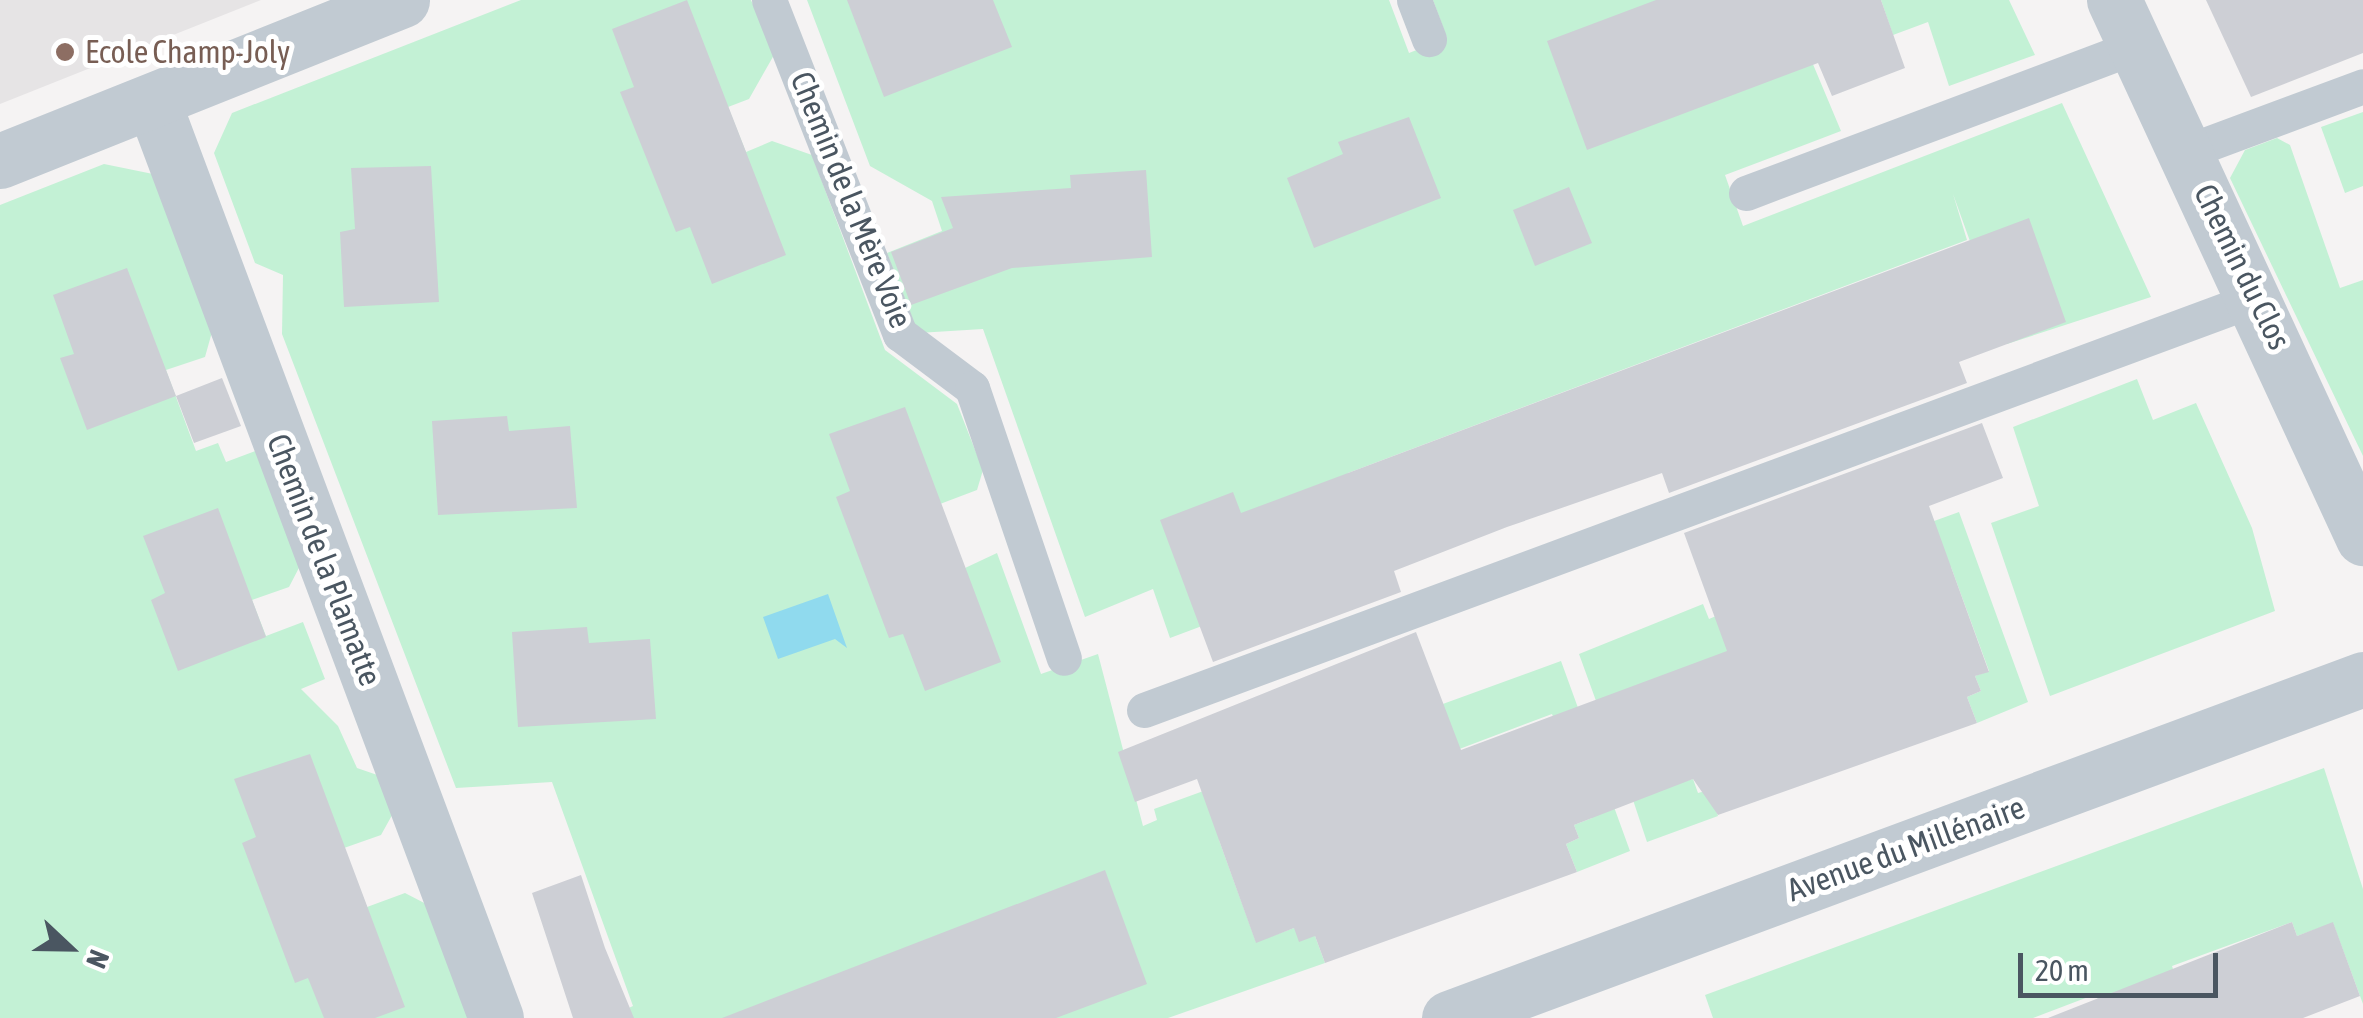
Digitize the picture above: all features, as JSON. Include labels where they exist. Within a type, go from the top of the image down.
[{"type":"street","points":[[0,161],[402,0]]},
{"type":"street","name":"Chemin du Clos","points":[[2124,24],[2257,298],[2363,538]]},
{"type":"street","name":"Chemin de la Plamatte","points":[[152,102],[496,1018]]},
{"type":"street","name":"Avenue du Millénaire","points":[[1448,1018],[2363,678]]},
{"type":"lane","name":"Chemin de la Mère Voie","points":[[769,0],[900,334],[972,388],[1064,658]]},
{"type":"lane","points":[[1414,0],[1429,40]]},
{"type":"lane","points":[[1746,193],[2124,24]]},
{"type":"lane","points":[[2186,152],[2363,86]]},
{"type":"lane","points":[[1144,710],[2257,298]]},
{"type":"shaded area","name":"Ecole Champ-Joly","points":[[0,0],[261,0],[0,104]]},
{"type":"green space","points":[[521,0],[751,0],[774,55],[749,99],[728,107],[746,152],[772,141],[812,155],[885,350],[957,404],[983,470],[977,490],[940,504],[965,568],[997,553],[1041,674],[1098,654],[1143,826],[1157,820],[1154,809],[1561,661],[1630,851],[1577,872],[1566,844],[1579,838],[1574,825],[1592,818],[1552,714],[1219,840],[1256,942],[1294,928],[1315,936],[1325,963],[1168,1018],[607,1018],[633,1006],[552,782],[456,788],[282,334],[283,275],[255,263],[214,153],[232,113]]},
{"type":"green space","points":[[807,0],[1389,0],[1409,53],[1447,38],[1433,0],[1786,0],[1841,131],[1725,175],[1743,226],[2062,103],[2151,297],[2007,344],[1953,194],[1967,240],[1348,473],[1333,577],[1170,638],[1153,589],[1085,617],[983,329],[918,333],[887,253],[942,231],[932,201],[870,166]]},
{"type":"green space","points":[[1881,0],[2009,0],[2035,55],[1949,86],[1928,22],[1893,35]]},
{"type":"green space","points":[[2363,112],[2363,186],[2345,193],[2321,127]]},
{"type":"green space","points":[[2277,138],[2290,145],[2340,288],[2363,280],[2363,456],[2230,178],[2245,150]]},
{"type":"green space","points":[[104,164],[153,174],[212,332],[205,357],[166,370],[196,451],[218,443],[226,462],[261,449],[302,562],[289,587],[252,600],[266,636],[303,622],[325,679],[301,689],[338,726],[357,768],[386,778],[396,808],[381,835],[344,848],[367,907],[405,893],[430,906],[475,1018],[0,1018],[0,205]]},
{"type":"green space","points":[[2137,379],[2153,420],[2196,403],[2252,528],[2275,611],[2050,696],[1991,523],[2039,506],[2013,427]]},
{"type":"green space","points":[[1959,512],[2028,702],[1977,723],[1967,697],[1981,691],[1975,676],[1989,671],[1951,567],[1624,778],[1579,654],[1703,604],[1709,619],[1728,611],[1724,597]]},
{"type":"green space","points":[[2324,768],[2363,889],[2363,1004],[2333,923],[2297,936],[2292,922],[2172,966],[2177,981],[2102,1011],[2096,994],[2033,1018],[1713,1018],[1705,995]]},
{"type":"green space","points":[[1693,779],[1698,793],[1709,790],[1718,816],[1647,842],[1631,794]]},
{"type":"water","points":[[828,594],[847,648],[835,639],[778,659],[763,617]]},
{"type":"building","points":[[687,0],[786,255],[712,284],[690,227],[676,232],[620,92],[634,87],[612,29]]},
{"type":"building","points":[[847,0],[993,0],[1012,47],[884,97]]},
{"type":"building","points":[[1656,0],[1881,0],[1905,68],[1832,96],[1818,63],[1587,150],[1547,41]]},
{"type":"building","points":[[2206,0],[2363,0],[2363,53],[2251,97]]},
{"type":"building","points":[[1409,117],[1441,198],[1314,248],[1287,178],[1343,154],[1338,142]]},
{"type":"building","points":[[431,166],[439,302],[344,307],[340,232],[355,229],[351,168]]},
{"type":"building","points":[[1146,170],[1152,257],[1012,268],[911,305],[891,252],[953,228],[941,197],[1071,188],[1070,175]]},
{"type":"building","points":[[1569,187],[1592,243],[1535,266],[1513,210]]},
{"type":"building","points":[[2029,218],[2066,322],[1959,362],[1967,383],[1669,493],[1662,473],[1507,527],[1394,571],[1401,592],[1213,662],[1160,520],[1233,492],[1241,513]]},
{"type":"building","points":[[127,268],[176,396],[87,430],[60,358],[74,354],[53,295]]},
{"type":"building","points":[[222,378],[241,426],[194,443],[176,396]]},
{"type":"building","points":[[905,407],[1001,662],[925,691],[903,634],[889,638],[836,497],[850,491],[829,434]]},
{"type":"building","points":[[507,416],[509,431],[570,426],[577,508],[438,515],[432,421]]},
{"type":"building","points":[[1982,423],[2003,478],[1929,506],[1989,672],[1975,676],[1981,691],[1967,697],[1977,723],[1718,815],[1693,779],[1574,825],[1579,838],[1566,844],[1577,872],[1325,963],[1315,936],[1299,942],[1294,928],[1256,943],[1197,779],[1135,802],[1118,752],[1416,632],[1461,750],[1727,651],[1684,533]]},
{"type":"building","points":[[218,508],[266,637],[178,671],[151,600],[165,593],[143,536]]},
{"type":"building","points":[[587,627],[589,643],[650,639],[656,719],[518,727],[512,632]]},
{"type":"building","points":[[310,754],[405,1007],[375,1018],[324,1018],[308,978],[295,983],[242,843],[256,837],[234,779]]},
{"type":"building","points":[[1105,870],[1147,984],[1056,1018],[722,1018]]},
{"type":"building","points":[[581,875],[634,1018],[573,1018],[532,893]]},
{"type":"building","points":[[2292,922],[2297,936],[2333,922],[2360,996],[2303,1018],[2048,1018]]},
{"type":"place","name":"Ecole Champ-Joly","points":[[65,52]]}]
